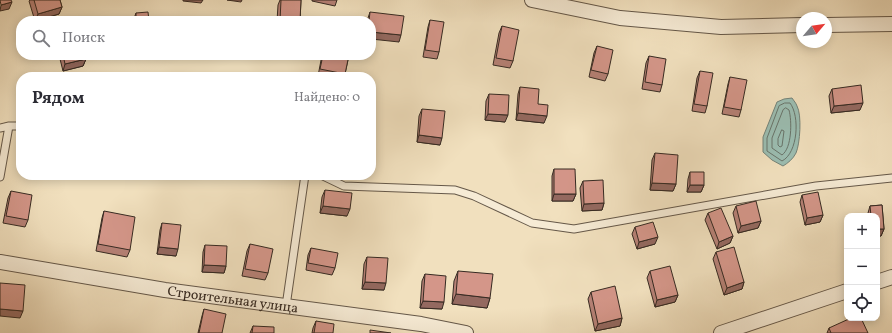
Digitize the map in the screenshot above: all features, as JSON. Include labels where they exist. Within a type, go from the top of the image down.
[{"type":"street","points":[[532,0],[620,18],[721,27],[796,25]]},
{"type":"street","points":[[832,25],[892,24]]},
{"type":"street","name":"Строительная улица","points":[[0,262],[165,290],[421,324],[466,333]]},
{"type":"street","points":[[880,281],[892,277]]},
{"type":"street","points":[[721,333],[844,292]]},
{"type":"lane","points":[[0,177],[9,126]]},
{"type":"lane","points":[[0,128],[16,126]]},
{"type":"lane","points":[[331,180],[344,186],[455,190],[474,196],[532,224],[574,230],[816,186],[892,178]]},
{"type":"lane","points":[[286,306],[305,180]]},
{"type":"water","points":[[792,98],[797,105],[800,116],[799,143],[795,155],[783,166],[772,160],[763,152],[763,137],[777,102]]},
{"type":"building","points":[[0,0],[11,0],[12,2],[1,5]]},
{"type":"building","points":[[34,0],[60,0],[62,7],[38,14]]},
{"type":"building","points":[[281,0],[301,0],[300,16],[280,16]]},
{"type":"building","points":[[148,12],[148,16],[136,16],[136,13]]},
{"type":"building","points":[[370,12],[404,16],[401,35],[376,32],[376,16],[370,16]]},
{"type":"building","points":[[430,20],[444,22],[439,52],[425,50]]},
{"type":"building","points":[[502,26],[519,30],[513,61],[496,58]]},
{"type":"building","points":[[597,46],[613,50],[608,74],[591,70]]},
{"type":"building","points":[[649,56],[666,59],[662,85],[645,82]]},
{"type":"building","points":[[64,60],[82,60],[65,64]]},
{"type":"building","points":[[322,60],[348,60],[345,72],[335,72],[320,69]]},
{"type":"building","points":[[700,71],[713,73],[707,106],[694,104]]},
{"type":"building","points":[[730,77],[747,80],[741,110],[724,107]]},
{"type":"building","points":[[861,85],[863,103],[834,106],[832,89]]},
{"type":"building","points":[[520,87],[539,89],[538,104],[548,105],[547,116],[518,113]]},
{"type":"building","points":[[489,94],[509,95],[508,115],[488,114]]},
{"type":"building","points":[[422,109],[445,111],[442,138],[419,135]]},
{"type":"building","points":[[655,153],[678,155],[676,184],[652,183]]},
{"type":"building","points":[[554,169],[575,169],[576,194],[554,194]]},
{"type":"building","points":[[690,172],[704,172],[704,185],[690,185]]},
{"type":"building","points":[[603,180],[604,203],[584,204],[583,181]]},
{"type":"building","points":[[325,190],[352,193],[350,209],[323,206]]},
{"type":"building","points":[[11,191],[32,195],[28,220],[6,216]]},
{"type":"building","points":[[818,192],[823,215],[807,218],[802,195]]},
{"type":"building","points":[[756,201],[761,221],[741,226],[736,206]]},
{"type":"building","points":[[882,205],[884,229],[880,229],[880,213],[871,213],[870,206]]},
{"type":"building","points":[[721,208],[733,236],[719,242],[708,213]]},
{"type":"building","points":[[104,211],[135,217],[130,250],[98,244]]},
{"type":"building","points":[[653,222],[658,237],[639,242],[635,227]]},
{"type":"building","points":[[162,223],[181,225],[178,249],[159,247]]},
{"type":"building","points":[[250,244],[273,249],[268,273],[245,269]]},
{"type":"building","points":[[205,245],[227,246],[226,266],[204,265]]},
{"type":"building","points":[[734,247],[744,282],[727,288],[716,252]]},
{"type":"building","points":[[311,248],[338,253],[335,268],[308,263]]},
{"type":"building","points":[[367,257],[388,258],[386,283],[365,282]]},
{"type":"building","points":[[670,266],[678,295],[657,300],[650,271]]},
{"type":"building","points":[[458,271],[493,274],[490,298],[456,294]]},
{"type":"building","points":[[425,274],[446,276],[444,302],[423,301]]},
{"type":"building","points":[[0,283],[25,285],[23,311],[0,309]]},
{"type":"building","points":[[615,286],[622,318],[598,324],[591,292]]},
{"type":"building","points":[[204,309],[226,314],[222,333],[199,333]]},
{"type":"building","points":[[316,321],[334,324],[333,333],[314,333]]},
{"type":"building","points":[[844,321],[862,321],[868,333],[831,333],[829,328]]},
{"type":"building","points":[[253,326],[274,327],[274,333],[252,333]]},
{"type":"building","points":[[370,330],[391,333],[370,333]]}]
